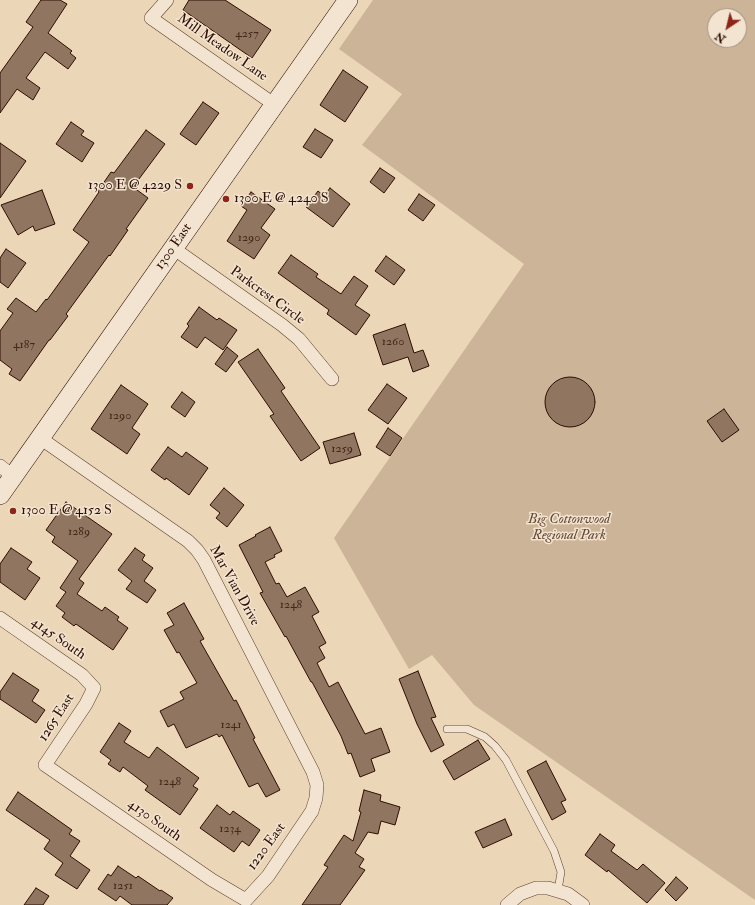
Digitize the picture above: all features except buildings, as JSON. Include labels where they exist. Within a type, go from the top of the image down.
[{"type":"main road","name":"1300 East","points":[[0,495],[7,471],[40,438],[348,0]]},
{"type":"street","name":"Mill Meadow Lane","points":[[167,0],[151,18],[275,105]]},
{"type":"street","name":"Parkcrest Circle","points":[[173,248],[282,325],[299,339],[332,379]]},
{"type":"street","name":"Mar Vian Drive","points":[[40,438],[188,541],[197,550],[204,560],[313,772],[317,785],[316,798],[312,811]]},
{"type":"street","name":"4145 South","points":[[0,618],[82,675],[94,688]]},
{"type":"street","name":"1265 East","points":[[45,765],[86,704],[94,688]]},
{"type":"street","name":"4130 South","points":[[45,765],[212,880],[246,900]]},
{"type":"street","name":"1220 East","points":[[246,900],[268,876],[312,811]]},
{"type":"street","points":[[507,905],[520,894],[536,888],[558,890],[568,894],[583,905]]},
{"type":"lane","points":[[447,729],[466,729],[485,737],[495,746],[506,760],[554,851],[561,872],[558,890]]},
{"type":"green space","name":"Big Cottonwood Regional Park","points":[[373,0],[755,0],[755,900],[474,705],[432,655],[409,669],[334,538],[524,264],[362,145],[402,94],[339,49]]},
{"type":"place","name":"1300 E @ 4229 S","points":[[190,186]]},
{"type":"place","name":"1300 E @ 4240 S","points":[[226,199]]},
{"type":"place","name":"1300 E @ 4152 S","points":[[13,511]]}]
